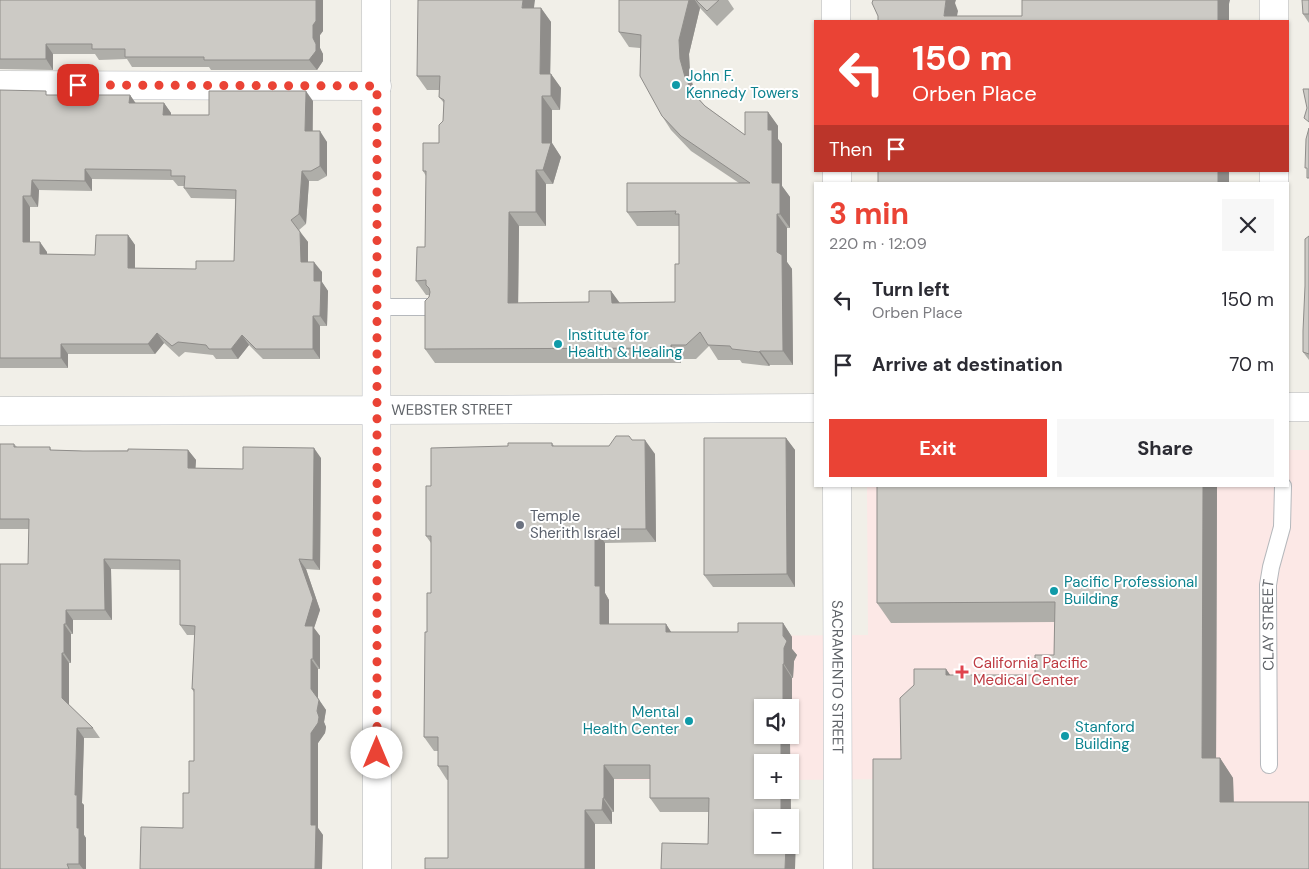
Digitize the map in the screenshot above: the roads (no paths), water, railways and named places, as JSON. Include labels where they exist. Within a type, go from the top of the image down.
[{"type":"street","points":[[376,0],[377,869]]},
{"type":"street","points":[[836,0],[836,20]]},
{"type":"street","points":[[1274,0],[1274,20]]},
{"type":"street","points":[[0,85],[377,86]]},
{"type":"street","points":[[1289,407],[1309,406]]},
{"type":"street","name":"WEBSTER STREET","points":[[0,411],[814,408]]},
{"type":"street","name":"SACRAMENTO STREET","points":[[837,487],[838,869]]},
{"type":"lane","points":[[377,307],[430,308]]},
{"type":"lane","name":"CLAY STREET","points":[[1269,765],[1268,585],[1282,527],[1282,487]]},
{"type":"place","name":"John F. Kennedy Towers","points":[[676,85]]},
{"type":"place","name":"Institute for Health & Healing","points":[[558,344]]},
{"type":"place","name":"Temple Sherith Israel","points":[[520,525]]},
{"type":"place","name":"Pacific Professional Building","points":[[1054,591]]},
{"type":"place","name":"California Pacific Medical Center","points":[[962,672]]},
{"type":"place","name":"Mental Health Center","points":[[689,721]]},
{"type":"place","name":"Stanford Building","points":[[1065,736]]}]
